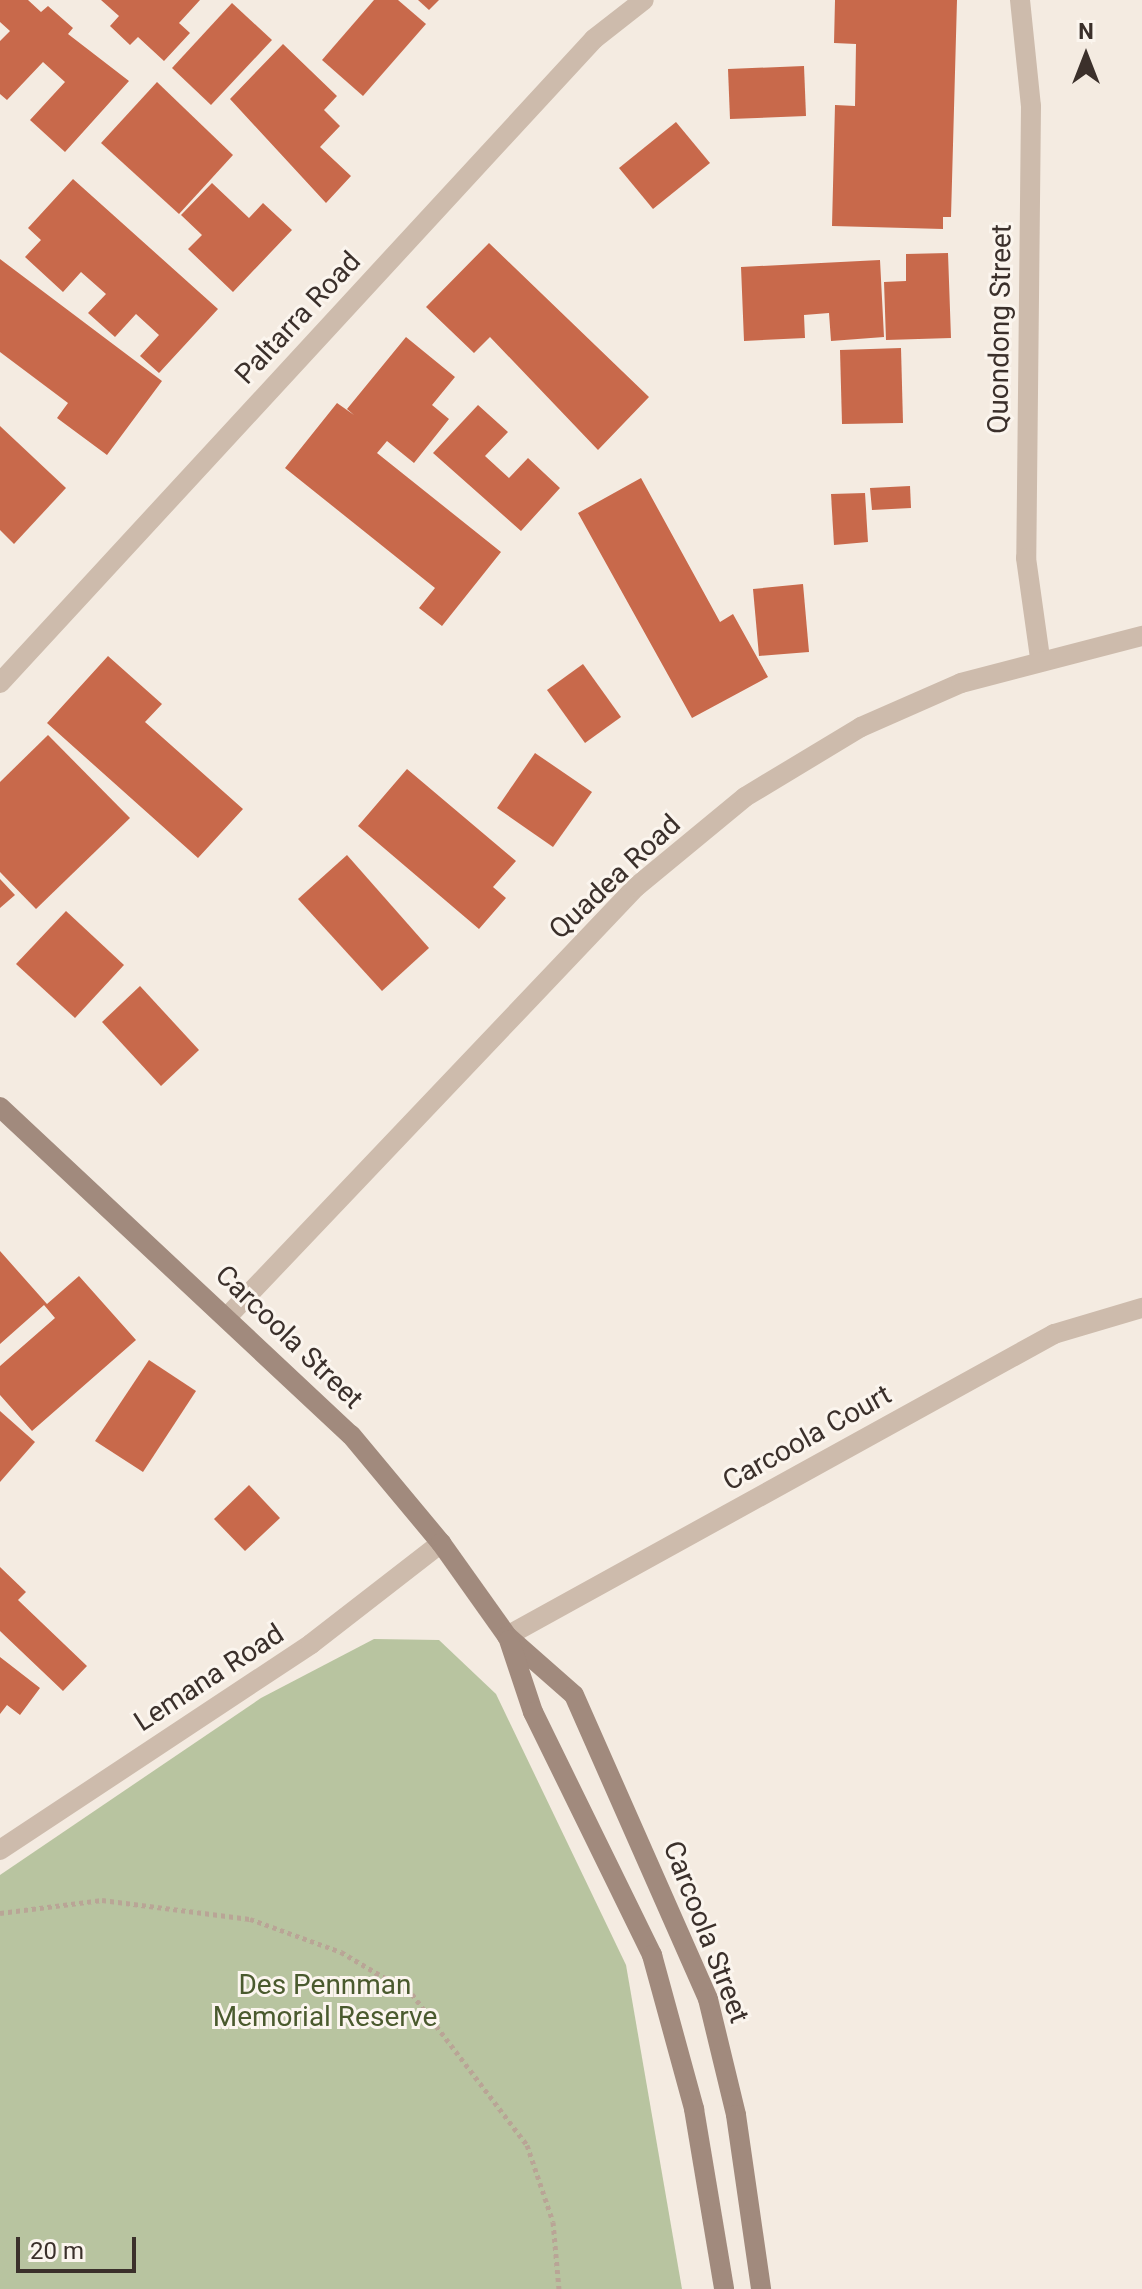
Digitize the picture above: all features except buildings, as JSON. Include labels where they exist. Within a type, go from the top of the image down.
[{"type":"street","name":"Paltarra Road","points":[[0,683],[594,39],[644,0]]},
{"type":"street","name":"Quondong Street","points":[[1020,0],[1031,106],[1026,558],[1040,657]]},
{"type":"street","name":"Quadea Road","points":[[229,1315],[636,887],[745,797],[861,727],[1040,657],[1142,636]]},
{"type":"street","name":"Carcoola Street","points":[[0,1107],[229,1315],[351,1435],[441,1543],[507,1636],[574,1695],[708,1999],[736,2115],[761,2289]]},
{"type":"street","name":"Carcoola Court","points":[[507,1636],[1054,1334],[1142,1308]]},
{"type":"street","name":"Lemana Road","points":[[0,1850],[311,1644],[441,1543]]},
{"type":"street","name":"Carcoola Street","points":[[507,1636],[533,1712],[652,1955],[694,2109],[724,2289]]},
{"type":"path","points":[[0,1913],[102,1900],[250,1919],[341,1952],[412,1994],[527,2145],[553,2222],[559,2289]]},
{"type":"green space","name":"Des Pennman Memorial Reserve","points":[[374,1639],[439,1640],[496,1694],[626,1965],[682,2289],[0,2289],[0,1875],[261,1698]]}]
